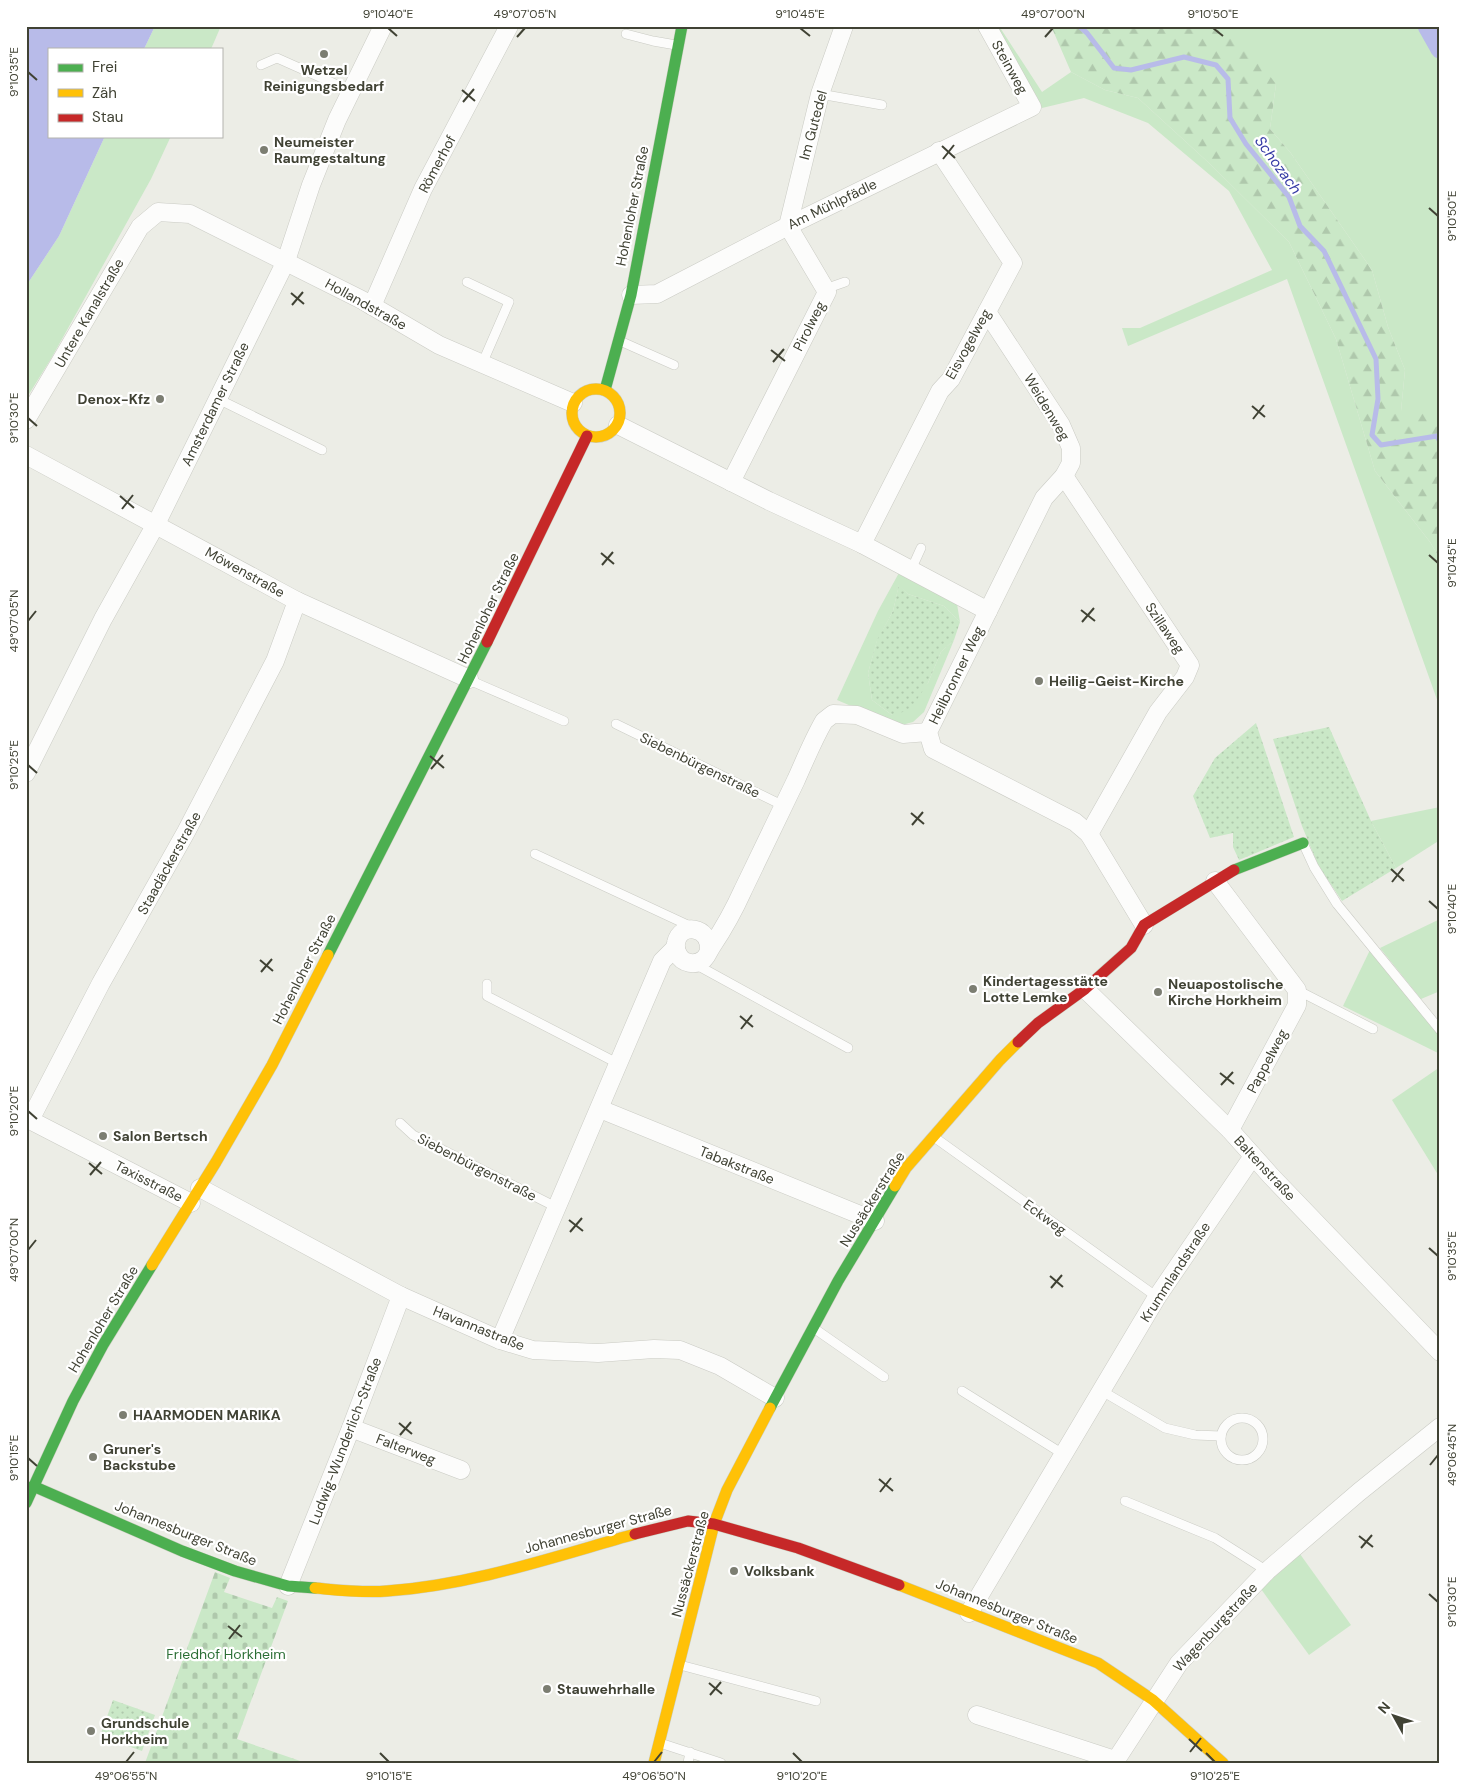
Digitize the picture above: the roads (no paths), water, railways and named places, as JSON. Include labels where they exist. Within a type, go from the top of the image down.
[{"type":"street","name":"Amsterdamer Straße","points":[[26,773],[103,619],[156,524],[286,261],[311,185],[351,91],[383,26]]},
{"type":"street","name":"Römerhof","points":[[372,306],[423,189],[509,26]]},
{"type":"street","name":"Hohenloher Straße","points":[[605,390],[631,295],[682,26]]},
{"type":"street","name":"Im Gutedel","points":[[788,226],[820,94],[844,26]]},
{"type":"street","name":"Steinweg","points":[[987,26],[1032,107]]},
{"type":"street","name":"Am Mühlpfädle","points":[[631,295],[657,294],[788,226],[1032,107]]},
{"type":"street","name":"Eisvogelweg","points":[[862,544],[940,391],[951,379],[1013,263],[939,151]]},
{"type":"street","name":"Hollandstraße","points":[[158,212],[190,214],[372,306],[439,345],[573,403]]},
{"type":"street","name":"Untere Kanalstraße","points":[[26,420],[140,227],[158,212]]},
{"type":"street","name":"Pirolweg","points":[[731,482],[826,292],[788,226]]},
{"type":"street","name":"Weidenweg","points":[[987,312],[1061,425],[1071,448],[1071,463],[1064,476],[1044,498],[988,610]]},
{"type":"street","points":[[592,388],[605,390],[619,404],[621,415],[618,425],[610,434],[599,438],[587,436],[578,431],[573,422],[571,413],[573,403],[581,393],[592,388]]},
{"type":"street","name":"Heilbronner Weg","points":[[618,425],[731,482],[862,544],[988,610],[928,732],[933,749],[1075,822],[1089,834],[1144,925]]},
{"type":"street","name":"Hohenloher Straße","points":[[26,1503],[73,1400],[103,1345],[272,1066],[469,680],[587,436]]},
{"type":"street","name":"Möwenstraße","points":[[26,455],[298,600],[469,680]]},
{"type":"street","name":"Szillaweg","points":[[1064,476],[1190,665],[1185,677],[1158,712],[1089,834]]},
{"type":"street","name":"Staadäckerstraße","points":[[28,1119],[101,983],[186,832],[275,661],[298,600]]},
{"type":"street","points":[[709,950],[707,938],[697,930],[683,932],[678,937],[676,948],[681,959],[692,963],[699,962],[705,958],[729,920],[823,722],[833,714],[857,715],[903,734],[928,732]]},
{"type":"street","name":"Nussäckerstraße","points":[[654,1763],[714,1524],[727,1490],[838,1281],[906,1168],[1000,1060],[1038,1023],[1085,989],[1131,948],[1144,925],[1232,871],[1303,843]]},
{"type":"street","points":[[1215,881],[1297,990]]},
{"type":"street","points":[[500,1340],[662,961],[676,948]]},
{"type":"street","name":"Baltenstraße","points":[[1085,989],[1230,1130],[1440,1352]]},
{"type":"street","name":"Pappelweg","points":[[1230,1130],[1297,1005],[1297,990]]},
{"type":"street","name":"Tabakstraße","points":[[600,1109],[875,1221]]},
{"type":"street","name":"Taxisstraße","points":[[28,1119],[195,1195]]},
{"type":"street","name":"Krummlandstraße","points":[[969,1613],[1157,1297],[1253,1156]]},
{"type":"street","name":"Havannastraße","points":[[195,1195],[401,1296],[500,1340],[532,1350],[598,1353],[646,1349],[680,1350],[720,1366],[775,1398]]},
{"type":"street","name":"Ludwig-Wunderlich-Straße","points":[[288,1586],[401,1296]]},
{"type":"street","name":"Wagenburgstraße","points":[[977,1715],[1114,1761],[1179,1663],[1267,1571],[1359,1492],[1440,1427]]},
{"type":"street","name":"Falterweg","points":[[351,1428],[461,1470]]},
{"type":"street","name":"Johannesburger Straße","points":[[34,1486],[235,1571],[288,1586],[348,1591],[386,1591],[484,1576],[656,1528],[688,1521],[714,1524],[798,1548],[934,1598],[1098,1663],[1154,1700],[1223,1763]]},
{"type":"lane","points":[[626,34],[678,45]]},
{"type":"lane","points":[[261,65],[277,58],[351,91]]},
{"type":"lane","points":[[820,94],[882,105]]},
{"type":"lane","points":[[467,282],[509,302],[482,364]]},
{"type":"lane","points":[[825,289],[845,282]]},
{"type":"lane","points":[[619,341],[674,365]]},
{"type":"lane","points":[[218,399],[322,450]]},
{"type":"lane","points":[[911,570],[921,548]]},
{"type":"lane","points":[[469,680],[564,721]]},
{"type":"lane","name":"Siebenbürgenstraße","points":[[616,724],[784,806]]},
{"type":"lane","points":[[1303,843],[1314,867],[1337,904],[1440,1030]]},
{"type":"lane","points":[[535,854],[697,930]]},
{"type":"lane","points":[[692,963],[848,1048]]},
{"type":"lane","points":[[488,984],[487,996],[619,1064]]},
{"type":"lane","points":[[1297,990],[1373,1029]]},
{"type":"lane","name":"Siebenbürgenstraße","points":[[400,1123],[413,1135],[556,1207]]},
{"type":"lane","name":"Eckweg","points":[[933,1137],[1157,1297]]},
{"type":"lane","points":[[813,1328],[884,1377]]},
{"type":"lane","points":[[962,1391],[1063,1454]]},
{"type":"lane","points":[[1102,1391],[1165,1428],[1195,1435],[1221,1436]]},
{"type":"lane","points":[[1234,1419],[1250,1419],[1258,1425],[1262,1432],[1263,1442],[1258,1452],[1251,1458],[1238,1460],[1224,1451],[1221,1444],[1221,1436],[1226,1425],[1234,1419]]},
{"type":"lane","name":"Wagenburgstraße","points":[[1125,1501],[1215,1538],[1267,1571]]},
{"type":"lane","points":[[680,1665],[816,1701]]},
{"type":"lane","points":[[660,1742],[721,1763]]},
{"type":"lane","points":[[688,1763],[690,1752]]},
{"type":"water","points":[[26,26],[155,26],[144,48],[48,48],[48,138],[104,138],[59,236],[26,286]]},
{"type":"waterway","name":"Schozach","points":[[1079,26],[1087,33],[1114,68],[1131,70],[1184,57],[1216,65],[1228,79],[1230,118],[1246,144],[1289,197],[1300,226],[1324,251],[1376,359],[1378,399],[1372,435],[1381,445],[1437,436],[1440,442]]},
{"type":"waterway","points":[[1427,26],[1440,49]]},
{"type":"place","name":"Wetzel Reinigungsbedarf","points":[[324,54]]},
{"type":"place","name":"Neumeister Raumgestaltung","points":[[264,150]]},
{"type":"place","name":"Denox-Kfz","points":[[160,399]]},
{"type":"place","name":"Heilig-Geist-Kirche","points":[[1039,681]]},
{"type":"place","name":"Kindertagesstätte Lotte Lemke","points":[[973,989]]},
{"type":"place","name":"Neuapostolische Kirche Horkheim","points":[[1158,992]]},
{"type":"place","name":"Salon Bertsch","points":[[103,1136]]},
{"type":"place","name":"HAARMODEN MARIKA","points":[[123,1415]]},
{"type":"place","name":"Gruner's Backstube","points":[[93,1457]]},
{"type":"place","name":"Volksbank","points":[[734,1571]]},
{"type":"place","name":"Stauwehrhalle","points":[[547,1689]]},
{"type":"place","name":"Grundschule Horkheim","points":[[91,1731]]},
{"type":"park label","name":"Friedhof Horkheim","points":[[226,1654]]}]
